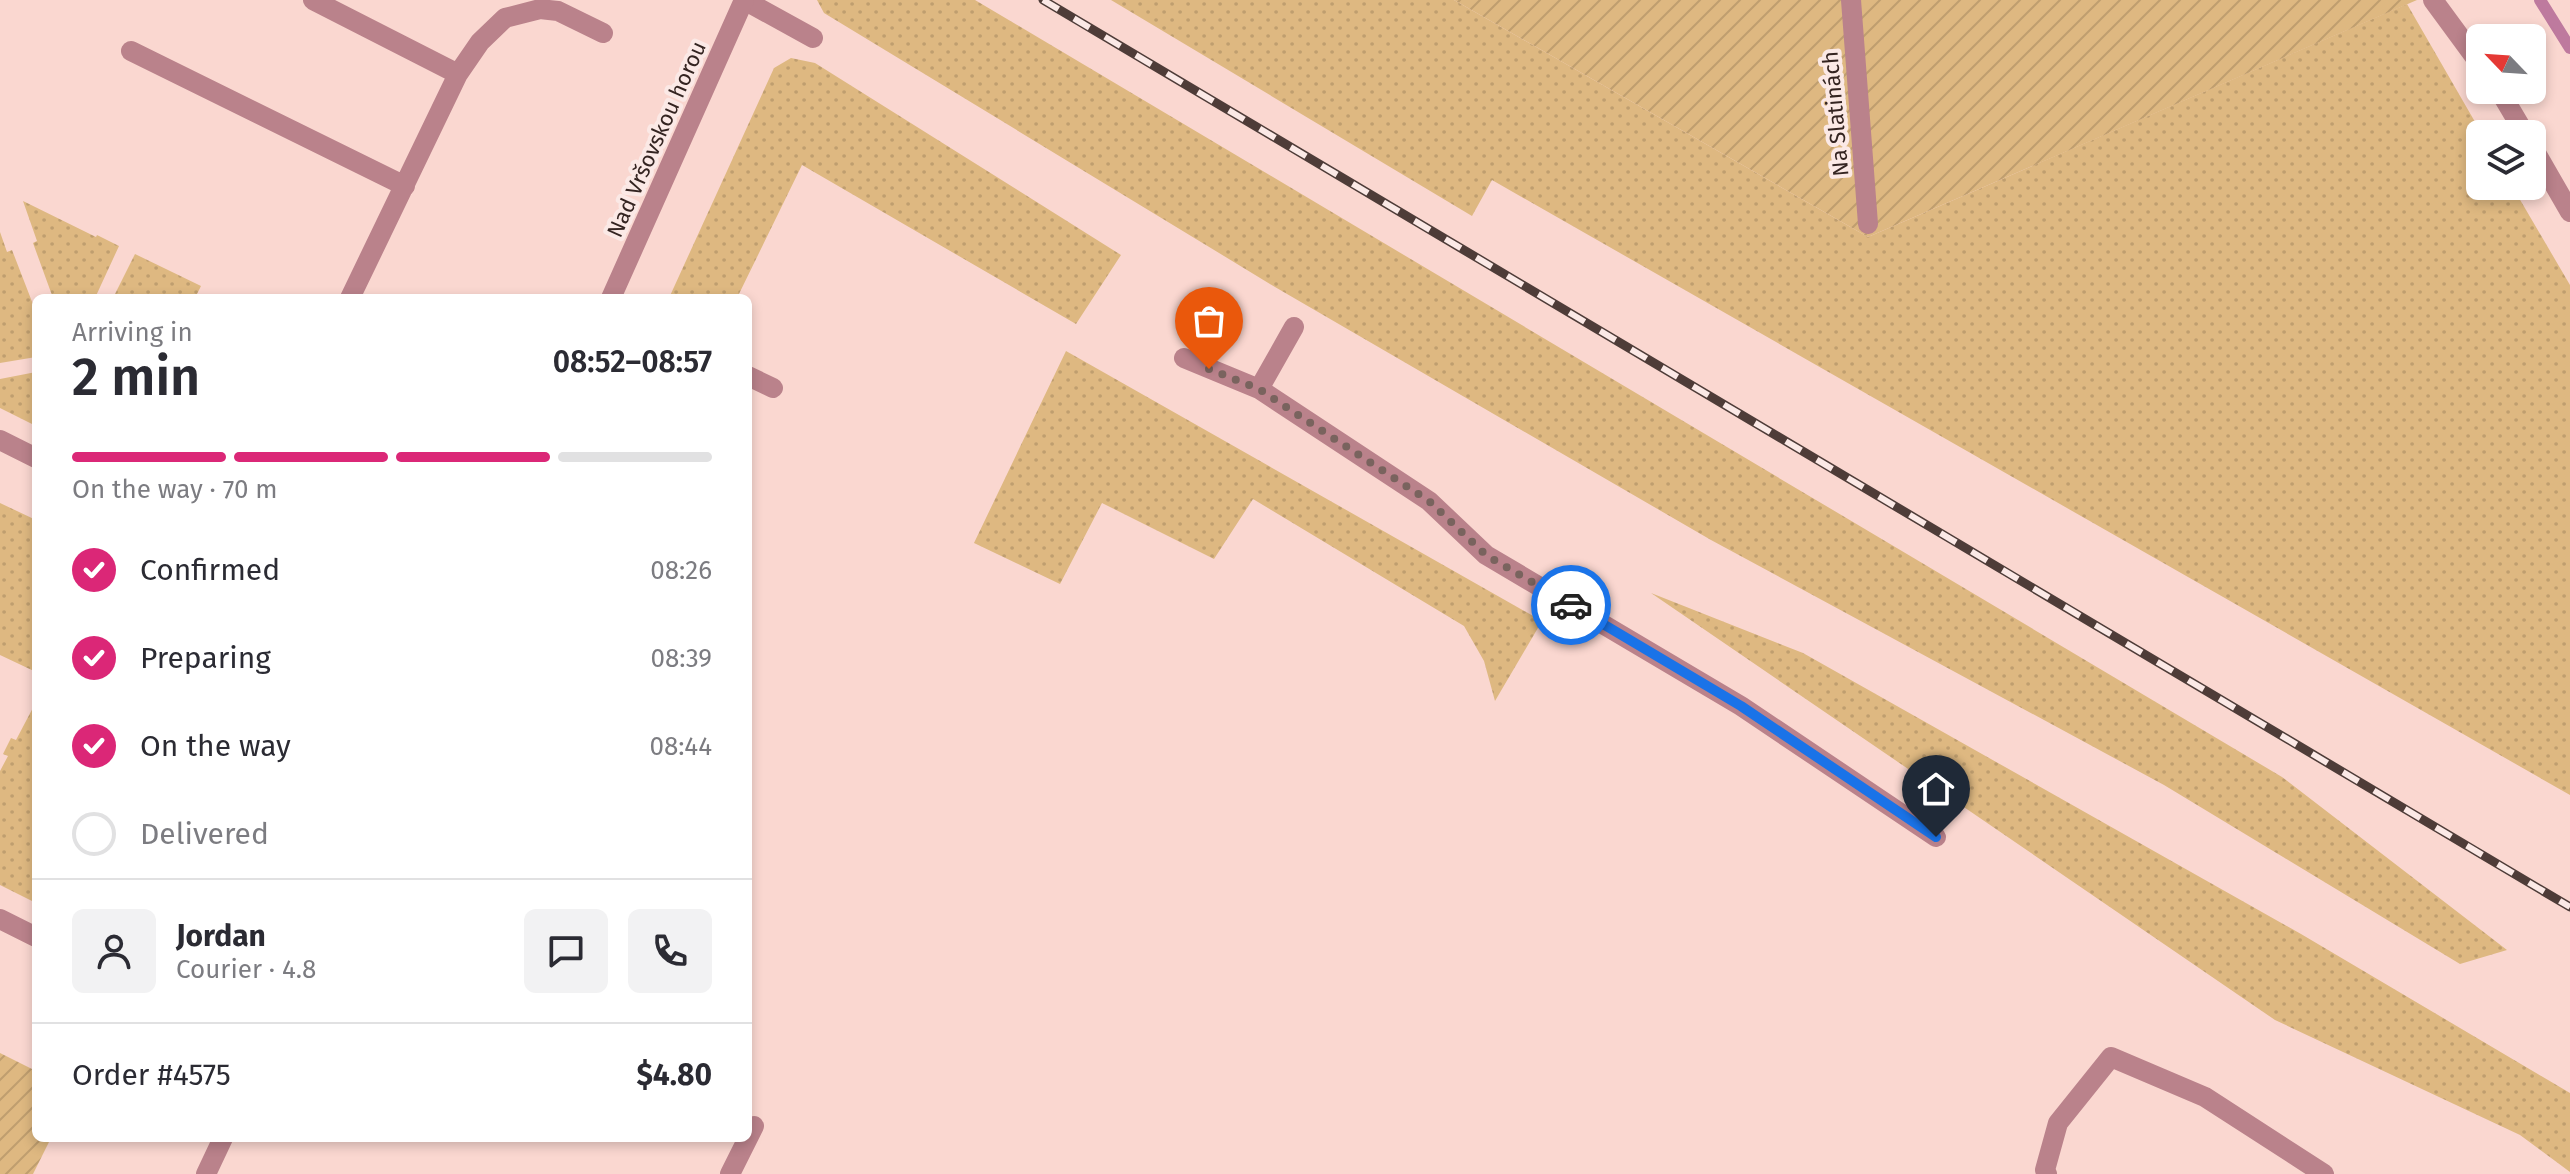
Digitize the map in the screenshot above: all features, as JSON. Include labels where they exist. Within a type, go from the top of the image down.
[{"type":"street","points":[[313,0],[458,74]]},
{"type":"street","points":[[744,0],[813,38]]},
{"type":"street","name":"Nad Vršovskou horou","points":[[613,294],[744,0]]},
{"type":"street","name":"Na Slatinách","points":[[1851,0],[1868,224]]},
{"type":"street","points":[[2433,0],[2466,45]]},
{"type":"street","points":[[352,294],[458,74],[480,42],[505,18],[540,9],[558,11],[603,33]]},
{"type":"street","points":[[131,51],[405,186]]},
{"type":"street","points":[[2546,170],[2570,212]]},
{"type":"street","points":[[1259,389],[1294,327]]},
{"type":"street","points":[[1184,358],[1259,389],[1429,501],[1486,555],[1741,706],[1936,837]]},
{"type":"street","points":[[752,378],[773,388]]},
{"type":"street","points":[[0,440],[32,456]]},
{"type":"street","points":[[0,919],[32,935]]},
{"type":"street","points":[[2047,1174],[2045,1170],[2058,1123],[2111,1057],[2205,1097],[2324,1174]]},
{"type":"street","points":[[752,1130],[754,1126]]},
{"type":"street","points":[[206,1174],[221,1142]]},
{"type":"street","points":[[730,1174],[746,1142]]},
{"type":"shaded area","points":[[817,0],[975,0],[2282,777],[2507,950],[2460,964],[2164,785],[1711,540],[1275,287],[824,13]]},
{"type":"shaded area","points":[[1111,0],[1454,0],[1868,237],[2407,4],[2474,120],[2466,120],[2466,200],[2520,200],[2570,285],[2570,795],[1492,180],[1472,216]]},
{"type":"shaded area","points":[[1454,0],[2417,0],[1868,237]]},
{"type":"shaded area","points":[[791,58],[815,63],[1121,255],[1076,324],[802,165],[739,294],[671,294],[774,68]]},
{"type":"shaded area","points":[[23,201],[119,246],[97,294],[52,294],[33,243],[37,241]]},
{"type":"shaded area","points":[[0,232],[7,252],[12,250],[32,302],[32,358],[0,363]]},
{"type":"shaded area","points":[[135,254],[201,286],[197,294],[115,294]]},
{"type":"shaded area","points":[[1066,351],[1542,621],[1495,701],[1484,661],[1464,626],[1253,499],[1214,559],[1102,503],[1060,584],[974,543]]},
{"type":"shaded area","points":[[32,373],[32,424],[0,408],[0,379]]},
{"type":"shaded area","points":[[0,503],[32,518],[32,670],[0,655]]},
{"type":"shaded area","points":[[1651,593],[1803,653],[2301,934],[2570,1093],[2570,1172],[2520,1135],[2275,1020]]},
{"type":"shaded area","points":[[32,710],[32,901],[0,885],[0,771],[8,756],[3,754],[11,738],[16,740]]},
{"type":"shaded area","points":[[0,1053],[32,1069],[32,1142],[49,1142],[33,1174],[0,1174]]},
{"type":"waterway","points":[[2540,0],[2570,48]]},
{"type":"railway","points":[[1043,0],[2570,907]]},
{"type":"way so far","points":[[1209,369],[1259,389],[1429,501],[1486,555],[1571,605]]},
{"type":"route","points":[[1571,605],[1741,706],[1936,837]]}]
